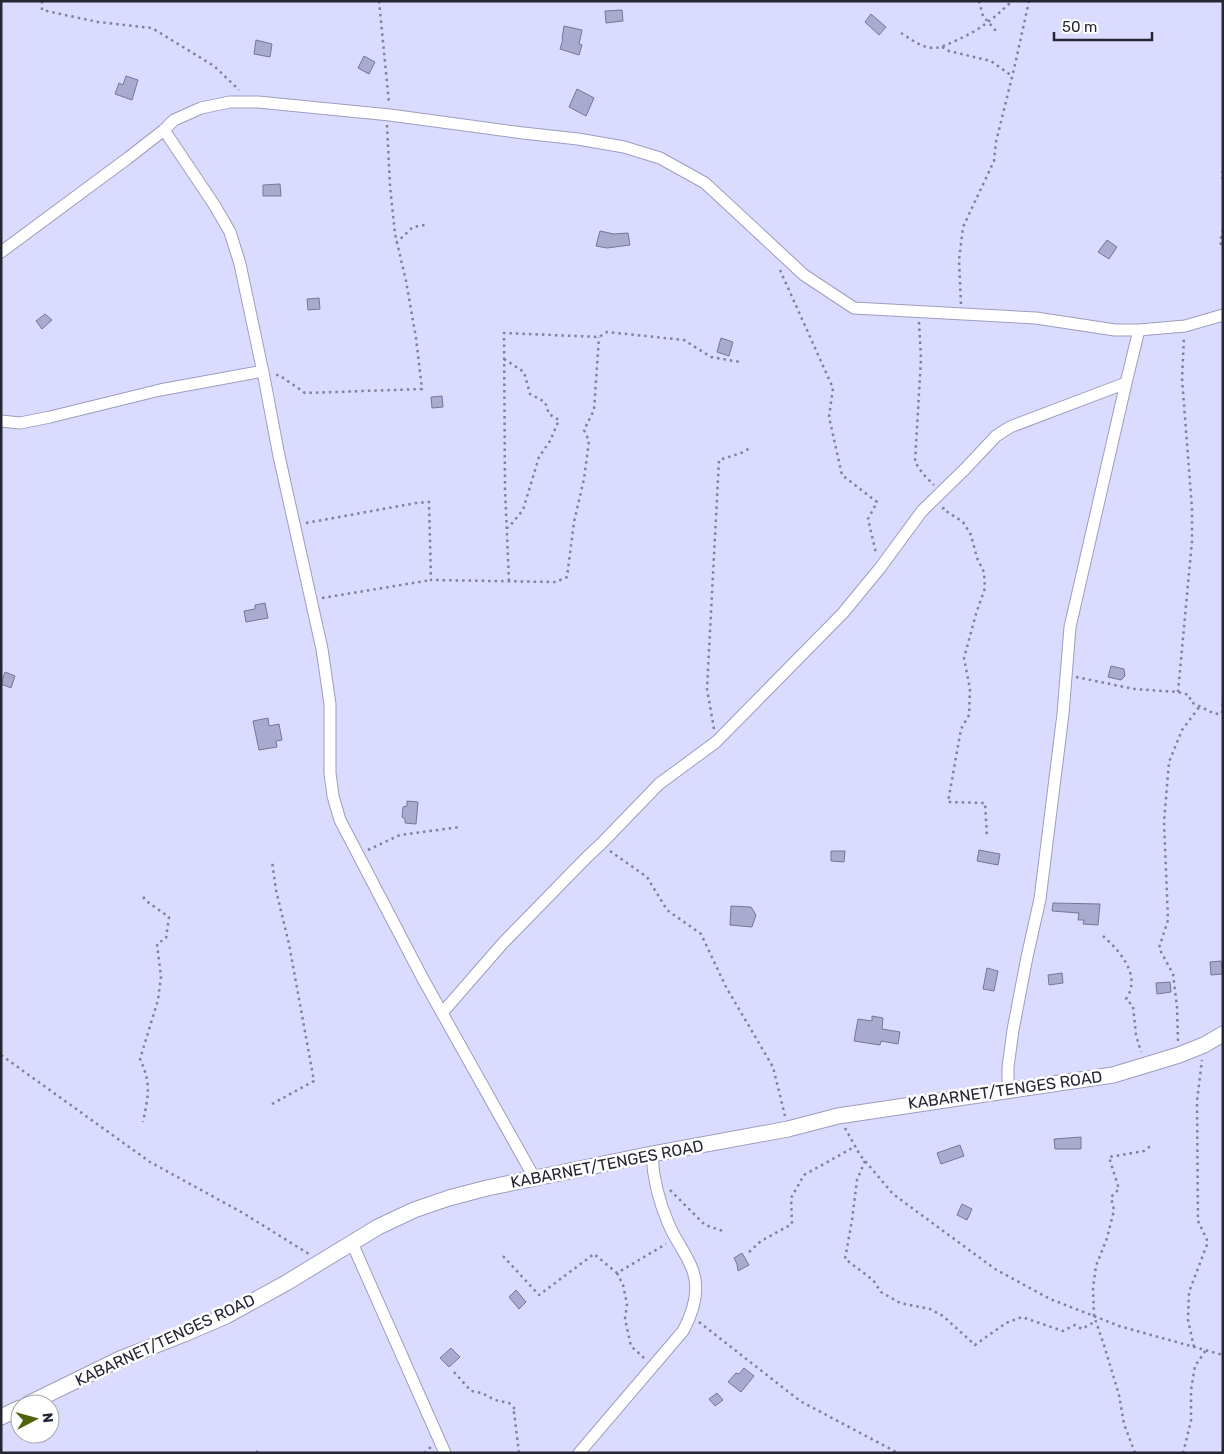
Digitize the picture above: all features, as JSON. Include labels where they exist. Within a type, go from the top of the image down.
[{"type":"street","points":[[1,252],[164,130],[174,120],[201,108],[230,102],[252,102],[390,114],[524,134],[578,138],[624,147],[660,158],[705,183],[804,275],[854,308],[1045,318],[1115,330],[1185,326],[1223,315]]},
{"type":"street","points":[[164,130],[215,206],[230,232],[241,272],[264,374],[294,526],[322,649],[330,704],[330,773],[333,796],[340,820],[442,1013],[535,1179]]},
{"type":"street","points":[[1008,1090],[1008,1067],[1013,1030],[1040,899],[1063,714],[1070,627],[1140,330]]},
{"type":"street","points":[[1,421],[20,423],[160,390],[264,374]]},
{"type":"street","points":[[442,1013],[503,943],[659,784],[716,742],[843,613],[880,568],[922,511],[996,436],[1010,428],[1126,383]]},
{"type":"street","name":"KABARNET/TENGES ROAD","points":[[48,1394],[120,1359],[226,1316],[286,1283],[378,1227],[431,1204],[487,1188],[652,1154],[788,1129],[838,1116],[1113,1075],[1179,1055],[1204,1045],[1223,1034]]},
{"type":"street","points":[[579,1453],[683,1332],[692,1316],[696,1293],[695,1277],[690,1264],[669,1227],[653,1176],[652,1154]]},
{"type":"street","points":[[352,1243],[445,1453]]},
{"type":"path","points":[[42,1],[42,10],[98,22],[152,28],[214,66],[252,102]]},
{"type":"path","points":[[264,374],[279,375],[304,393],[422,390],[416,338],[406,281],[396,242],[386,128],[390,114],[379,1]]},
{"type":"path","points":[[980,1],[983,16],[996,31]]},
{"type":"path","points":[[901,33],[918,44],[932,48],[942,47],[989,23],[1012,1]]},
{"type":"path","points":[[961,313],[959,260],[963,227],[994,161],[996,142],[1029,1]]},
{"type":"path","points":[[942,47],[991,61],[1012,76]]},
{"type":"path","points":[[1223,171],[1221,175],[1223,180]]},
{"type":"path","points":[[396,242],[413,227],[425,225]]},
{"type":"path","points":[[1223,230],[1220,242],[1223,249]]},
{"type":"path","points":[[778,265],[833,388],[829,417],[842,475],[877,502],[868,519],[880,568]]},
{"type":"path","points":[[918,312],[921,359],[915,462],[922,474],[941,492],[947,501],[943,509],[963,522],[971,535],[977,558],[984,572],[985,588],[964,658],[970,689],[969,715],[961,729],[948,802],[985,803],[987,837]]},
{"type":"path","points":[[1178,692],[1192,540],[1192,509],[1182,378],[1185,326]]},
{"type":"path","points":[[509,581],[505,489],[506,404],[504,333],[599,336],[607,332],[684,340],[711,357],[740,362]]},
{"type":"path","points":[[310,600],[431,580],[556,582],[568,577],[574,522],[584,480],[589,441],[584,430],[594,410],[599,336]]},
{"type":"path","points":[[504,358],[524,372],[530,394],[545,402],[549,414],[559,420],[550,441],[539,457],[523,510],[507,530]]},
{"type":"path","points":[[716,742],[707,690],[719,460],[741,453],[752,446]]},
{"type":"path","points":[[294,526],[429,502],[431,580]]},
{"type":"path","points":[[1065,675],[1134,690],[1178,692],[1189,695],[1191,702],[1215,714],[1222,713],[1223,696]]},
{"type":"path","points":[[1179,1055],[1177,1007],[1173,974],[1159,948],[1168,920],[1164,822],[1169,762],[1182,730],[1200,706]]},
{"type":"path","points":[[357,855],[400,835],[460,827]]},
{"type":"path","points":[[601,844],[647,876],[667,910],[701,934],[726,987],[773,1067],[788,1129]]},
{"type":"path","points":[[272,861],[276,890],[289,944],[314,1081],[272,1104]]},
{"type":"path","points":[[143,896],[149,903],[169,917],[166,938],[157,944],[161,977],[158,1000],[140,1059],[149,1088],[143,1122]]},
{"type":"path","points":[[1103,936],[1116,948],[1127,964],[1132,981],[1131,991],[1126,999],[1133,1006],[1136,1035],[1146,1066]]},
{"type":"path","points":[[1194,1347],[1188,1320],[1189,1292],[1208,1242],[1198,1221],[1197,1101],[1204,1045]]},
{"type":"path","points":[[1,1055],[150,1162],[243,1213],[320,1261]]},
{"type":"path","points":[[838,1116],[865,1161],[893,1194],[995,1269],[1050,1299],[1119,1326],[1223,1355]]},
{"type":"path","points":[[1135,1453],[1124,1424],[1116,1386],[1094,1316],[1093,1288],[1096,1266],[1107,1238],[1114,1210],[1111,1196],[1119,1189],[1109,1157],[1144,1151],[1152,1145]]},
{"type":"path","points":[[749,1252],[761,1241],[792,1224],[791,1198],[804,1175],[856,1146]]},
{"type":"path","points":[[865,1161],[857,1180],[845,1259],[872,1280],[881,1292],[900,1303],[930,1308],[943,1316],[975,1345],[1006,1323],[1022,1317],[1063,1331],[1075,1325],[1082,1328],[1096,1322]]},
{"type":"path","points":[[653,1176],[706,1225],[726,1232]]},
{"type":"path","points":[[617,1273],[676,1238]]},
{"type":"path","points":[[503,1256],[539,1295],[594,1254],[617,1273],[623,1285],[627,1304],[625,1320],[631,1346],[653,1367]]},
{"type":"path","points":[[692,1316],[800,1400],[898,1453]]},
{"type":"path","points":[[1183,1453],[1190,1421],[1191,1390],[1195,1366],[1206,1350]]},
{"type":"path","points":[[454,1372],[471,1391],[508,1403],[516,1410],[514,1412],[519,1453]]},
{"type":"building","points":[[622,10],[623,21],[606,23],[605,11]]},
{"type":"building","points":[[871,14],[886,27],[879,35],[865,22]]},
{"type":"building","points":[[564,26],[582,30],[579,44],[582,45],[579,55],[560,49]]},
{"type":"building","points":[[256,40],[272,44],[270,57],[254,54]]},
{"type":"building","points":[[364,56],[375,62],[369,74],[358,68]]},
{"type":"building","points":[[126,76],[138,80],[132,100],[115,94],[119,83],[123,85]]},
{"type":"building","points":[[577,89],[594,98],[586,116],[569,107]]},
{"type":"building","points":[[280,184],[281,196],[263,196],[263,185]]},
{"type":"building","points":[[600,231],[614,234],[628,233],[630,245],[607,248],[596,246]]},
{"type":"building","points":[[1107,240],[1117,247],[1109,259],[1098,252]]},
{"type":"building","points":[[319,298],[320,309],[308,310],[307,299]]},
{"type":"building","points":[[45,314],[52,320],[42,329],[36,321]]},
{"type":"building","points":[[721,338],[733,342],[729,356],[717,352]]},
{"type":"building","points":[[442,396],[443,407],[432,408],[431,397]]},
{"type":"building","points":[[265,603],[268,618],[246,622],[244,611],[255,609],[255,605]]},
{"type":"building","points":[[1111,666],[1124,669],[1125,676],[1121,680],[1108,677]]},
{"type":"building","points":[[5,672],[15,676],[11,688],[1,684]]},
{"type":"building","points":[[268,718],[269,726],[279,724],[282,740],[276,741],[277,747],[259,750],[253,721]]},
{"type":"building","points":[[407,801],[418,802],[416,824],[405,823],[405,819],[402,817],[403,807],[407,806]]},
{"type":"building","points":[[979,850],[1000,854],[998,865],[977,861]]},
{"type":"building","points":[[831,851],[845,851],[844,862],[831,861]]},
{"type":"building","points":[[1053,903],[1100,904],[1098,925],[1083,924],[1084,920],[1078,920],[1079,913],[1052,911]]},
{"type":"building","points":[[731,906],[751,907],[756,915],[752,927],[730,925]]},
{"type":"building","points":[[1221,961],[1223,974],[1211,975],[1210,962]]},
{"type":"building","points":[[987,968],[998,971],[994,991],[983,989]]},
{"type":"building","points":[[1062,973],[1063,983],[1049,985],[1048,975]]},
{"type":"building","points":[[1170,982],[1171,992],[1157,994],[1156,983]]},
{"type":"building","points":[[872,1016],[883,1018],[882,1029],[900,1032],[898,1044],[881,1041],[880,1045],[854,1041],[858,1019],[872,1021]]},
{"type":"building","points":[[1081,1137],[1081,1149],[1055,1149],[1054,1139]]},
{"type":"building","points":[[960,1145],[964,1156],[941,1164],[937,1153]]},
{"type":"building","points":[[962,1204],[972,1209],[967,1220],[957,1215]]},
{"type":"building","points":[[742,1253],[749,1265],[738,1271],[734,1258]]},
{"type":"building","points":[[516,1290],[526,1302],[519,1309],[509,1297]]},
{"type":"building","points":[[451,1348],[460,1357],[449,1367],[440,1358]]},
{"type":"building","points":[[744,1368],[754,1376],[741,1392],[728,1382],[736,1373],[739,1374]]},
{"type":"building","points":[[717,1393],[723,1400],[715,1406],[709,1399]]}]
